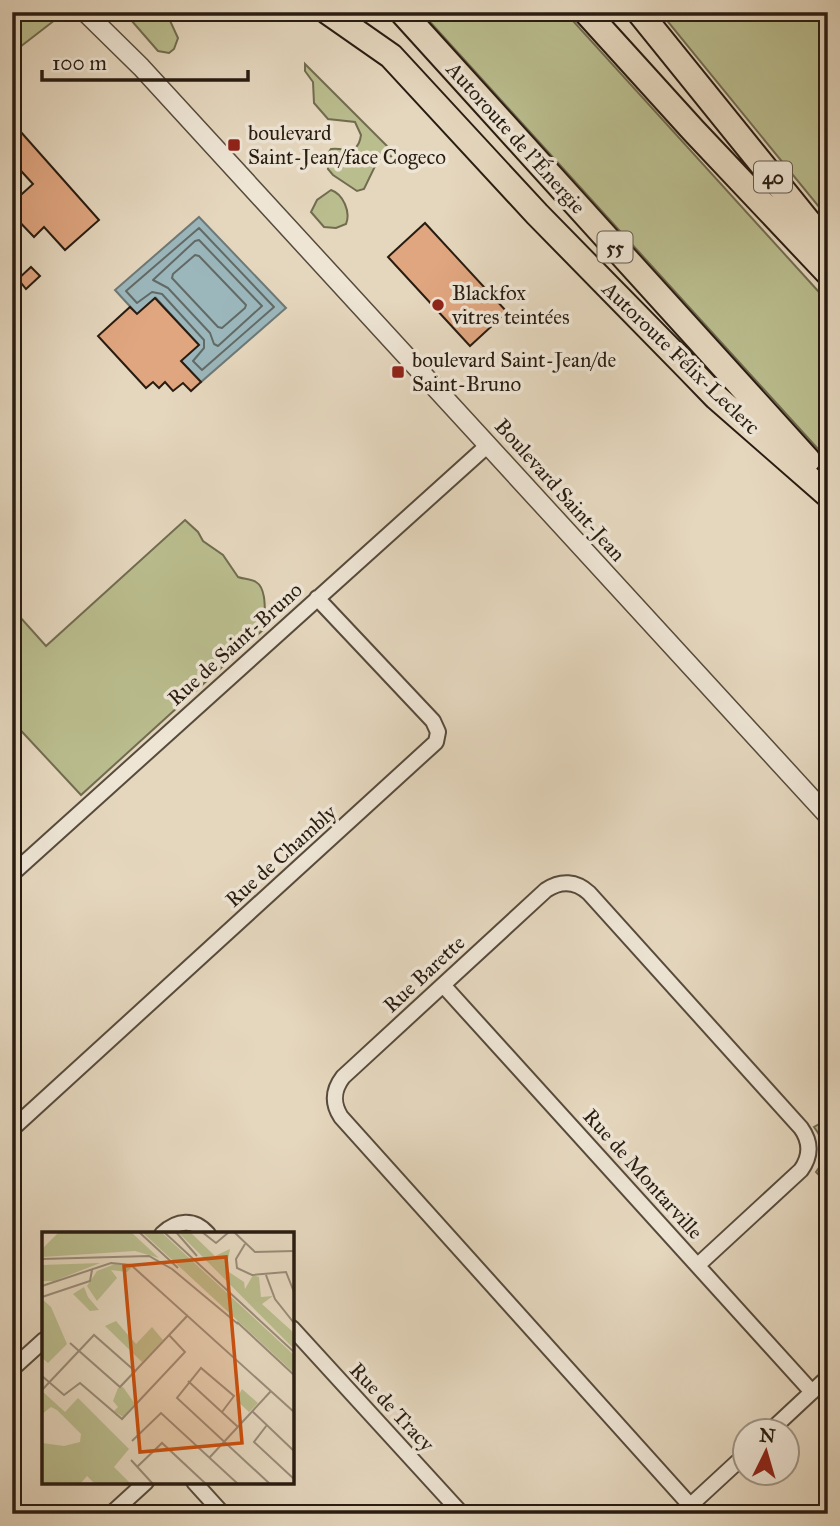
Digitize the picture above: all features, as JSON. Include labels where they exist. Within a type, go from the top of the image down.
[{"type":"highway","name":"Autoroute Félix-Leclerc","points":[[328,12],[391,56],[545,223],[716,397],[828,495]]},
{"type":"highway","points":[[351,12],[391,56]]},
{"type":"highway","name":"Autoroute de l'Énergie","points":[[402,12],[828,481]]},
{"type":"highway","points":[[586,12],[828,273]]},
{"type":"highway","name":"40","points":[[639,12],[828,246]]},
{"type":"street","name":"Boulevard Saint-Jean","points":[[85,12],[148,75],[828,817]]},
{"type":"street","name":"Rue de Saint-Bruno","points":[[14,869],[488,445]]},
{"type":"street","name":"Rue de Chambly","points":[[12,1129],[436,742],[438,730],[433,721],[317,598]]},
{"type":"street","name":"Rue Barette","points":[[690,1511],[338,1113],[335,1095],[343,1077],[550,887],[569,883],[589,893],[792,1118],[807,1139],[808,1154],[802,1168],[698,1265]]},
{"type":"street","name":"Rue de Montarville","points":[[443,985],[812,1392]]},
{"type":"street","points":[[164,1232],[172,1226],[185,1222],[198,1225],[206,1232]]},
{"type":"street","name":"Rue de Tracy","points":[[294,1330],[463,1514]]},
{"type":"street","points":[[12,1369],[42,1342]]},
{"type":"street","points":[[784,1418],[828,1377]]},
{"type":"street","points":[[690,1511],[732,1468]]},
{"type":"street","points":[[111,1514],[144,1484]]},
{"type":"street","points":[[196,1484],[223,1514]]},
{"type":"green space","points":[[12,12],[64,13],[20,47],[12,46]]},
{"type":"green space","points":[[124,12],[166,12],[178,38],[174,49],[169,53],[158,51]]},
{"type":"green space","points":[[421,12],[565,12],[828,302],[828,460]]},
{"type":"green space","points":[[660,12],[828,12],[828,218]]},
{"type":"green space","points":[[305,64],[398,157],[388,156],[378,160],[364,189],[357,191],[328,169],[327,155],[331,149],[354,149],[361,135],[355,122],[328,119],[314,103],[313,82],[305,71]]},
{"type":"green space","points":[[331,190],[342,199],[347,209],[346,224],[336,228],[324,227],[311,212],[317,200]]},
{"type":"green space","points":[[185,520],[203,541],[223,555],[238,577],[260,585],[264,596],[265,628],[81,795],[12,721],[12,608],[46,646]]},
{"type":"green space","points":[[828,1119],[828,1185],[816,1172],[822,1161],[823,1150],[814,1127]]},
{"type":"water","points":[[199,217],[286,308],[201,382],[181,361],[198,344],[156,298],[137,314],[115,290]]},
{"type":"building","points":[[12,122],[99,220],[65,250],[44,227],[34,237],[12,214],[12,203],[33,184],[12,161]]},
{"type":"building","points":[[425,223],[507,312],[470,346],[388,257]]},
{"type":"building","points":[[31,267],[40,276],[26,289],[18,279]]},
{"type":"building","points":[[155,298],[199,345],[181,361],[201,382],[191,391],[183,383],[173,391],[165,382],[159,388],[153,382],[146,388],[98,336],[130,307],[137,314]]},
{"type":"place","name":"boulevard Saint-Jean/face Cogeco","points":[[234,145]]},
{"type":"place","name":"Blackfox vitres teintées","points":[[438,305]]},
{"type":"place","name":"boulevard Saint-Jean/de Saint-Bruno","points":[[398,372]]}]
